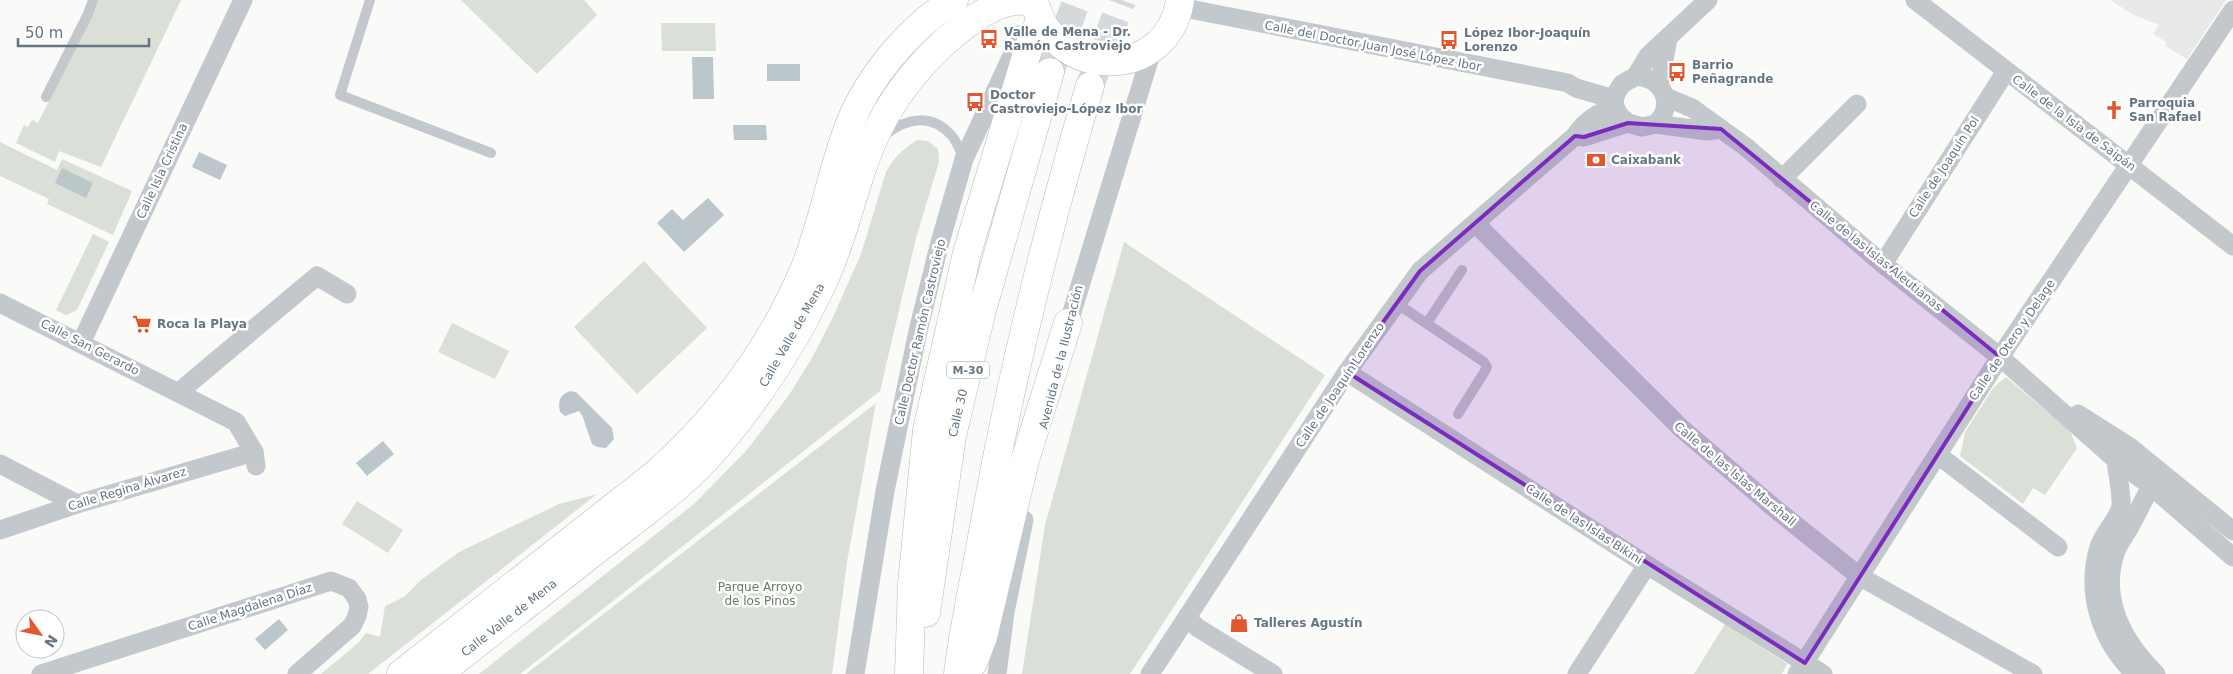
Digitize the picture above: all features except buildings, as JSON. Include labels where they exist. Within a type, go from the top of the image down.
[{"type":"main road","name":"Calle Valle de Mena","points":[[401,674],[657,473],[694,439],[715,415],[769,338],[804,270],[848,128],[861,100],[899,48],[925,21],[954,0]]},
{"type":"main road","name":"Calle Valle de Mena","points":[[438,674],[676,488],[719,445],[756,399],[790,344],[823,282],[834,256],[864,161],[891,104],[909,78],[930,55],[954,34],[990,10],[1010,2],[1036,6]]},
{"type":"main road","points":[[1036,6],[1054,40],[1063,48],[1084,59],[1108,63],[1143,54],[1153,47],[1164,36],[1173,22],[1180,4]]},
{"type":"main road","points":[[909,674],[912,584],[927,430],[966,253],[1028,50],[1036,6]]},
{"type":"main road","name":"Calle 30","points":[[917,674],[952,436],[985,300],[1050,72]]},
{"type":"main road","points":[[958,674],[998,448],[1020,345],[1065,170],[1090,86]]},
{"type":"main road","points":[[969,674],[984,637],[1025,460],[1068,323]]},
{"type":"street","name":"Calle Isla Cristina","points":[[82,342],[243,0]]},
{"type":"street","points":[[1708,0],[1648,56],[1622,92],[1620,116],[1628,123],[1642,127],[1656,124],[1707,131],[1720,129]]},
{"type":"street","name":"Calle de la Isla de Saipán","points":[[1915,0],[2233,246]]},
{"type":"street","name":"Calle del Doctor Juan José López Ibor","points":[[1180,4],[1568,83],[1577,80],[1622,92]]},
{"type":"street","name":"Calle Doctor Ramón Castroviejo","points":[[856,674],[883,500],[900,414],[937,256],[964,159],[1036,6]]},
{"type":"street","name":"Calle de Otero y Delage","points":[[1801,668],[2000,357],[2233,10]]},
{"type":"street","points":[[1656,124],[1665,111],[1662,91],[1668,39]]},
{"type":"street","name":"Avenida de la Ilustración","points":[[997,674],[1005,612],[1036,461],[1068,323],[1153,47]]},
{"type":"street","name":"Calle de Joaquín Pol","points":[[1883,264],[2006,71]]},
{"type":"street","name":"Calle de las Islas Aleutianas","points":[[1622,92],[1644,77],[1662,91],[1692,108],[1746,147],[1883,264],[2000,357],[2116,460],[2148,481],[2233,557]]},
{"type":"street","name":"Calle de Joaquín Lorenzo","points":[[1150,674],[1347,372],[1420,271],[1476,224],[1575,136],[1582,126],[1622,92]]},
{"type":"street","points":[[1782,179],[1858,104]]},
{"type":"street","points":[[1575,136],[1584,137],[1628,123]]},
{"type":"street","name":"Calle de las Islas Marshall","points":[[1476,224],[1681,428],[1773,507],[1859,576],[2034,674]]},
{"type":"street","points":[[179,392],[317,276],[347,294]]},
{"type":"street","name":"Calle San Gerardo","points":[[0,303],[82,342],[236,422],[255,459]]},
{"type":"street","name":"Calle de las Islas Bikini","points":[[1347,372],[1647,565],[1801,668],[1823,674]]},
{"type":"street","name":"Calle de las Islas Aleutianas","points":[[2031,384],[2130,447],[2233,531]]},
{"type":"street","points":[[1938,455],[2058,546]]},
{"type":"street","name":"Calle Regina Álvarez","points":[[0,530],[77,504],[255,459]]},
{"type":"street","points":[[2135,674],[2127,666],[2106,634],[2093,599],[2094,573],[2099,546],[2128,512],[2148,481],[2145,459]]},
{"type":"street","points":[[2116,460],[2128,512],[2115,553],[2110,577],[2111,602],[2123,632],[2141,659],[2156,674]]},
{"type":"street","points":[[0,464],[77,504]]},
{"type":"street","points":[[2148,481],[2161,481],[2200,512],[2213,514]]},
{"type":"street","points":[[2128,512],[2173,505]]},
{"type":"street","points":[[1577,674],[1647,565]]},
{"type":"street","name":"Calle Magdalena Díaz","points":[[42,674],[331,581],[349,588],[357,599],[359,607],[355,622],[297,674]]},
{"type":"street","points":[[1187,618],[1198,628],[1273,674]]},
{"type":"lane","points":[[46,97],[88,14],[93,0]]},
{"type":"lane","points":[[370,0],[340,95],[491,153]]},
{"type":"lane","points":[[864,161],[878,142],[895,127],[921,118],[929,120],[948,132],[964,159]]},
{"type":"lane","points":[[1427,323],[1462,270]]},
{"type":"lane","points":[[1396,303],[1484,362],[1487,367],[1458,414]]},
{"type":"highlighted area","points":[[1628,123],[1721,129],[2000,357],[1805,663],[1347,372],[1420,271],[1575,136],[1584,137]]},
{"type":"shaded area","points":[[2110,0],[2226,0],[2187,59],[2165,46],[2166,42],[2153,34],[2159,25],[2134,15]]},
{"type":"shaded area","points":[[692,57],[713,57],[714,99],[693,99]]},
{"type":"shaded area","points":[[767,64],[800,64],[800,81],[767,81]]},
{"type":"shaded area","points":[[733,125],[766,125],[767,140],[734,140]]},
{"type":"shaded area","points":[[199,152],[227,165],[220,180],[192,167]]},
{"type":"shaded area","points":[[62,168],[93,183],[86,198],[55,183]]},
{"type":"shaded area","points":[[708,198],[724,215],[684,252],[657,223],[672,209],[683,220]]},
{"type":"shaded area","points":[[570,391],[576,392],[612,428],[614,439],[606,448],[597,447],[592,444],[579,411],[565,416],[560,412],[560,399]]},
{"type":"shaded area","points":[[383,441],[394,454],[367,476],[356,463]]},
{"type":"shaded area","points":[[279,619],[288,630],[265,650],[255,639]]},
{"type":"green space","points":[[98,0],[181,0],[101,167],[59,151],[55,162],[16,143],[24,125],[28,127],[32,120],[38,123]]},
{"type":"green space","points":[[461,0],[584,0],[597,15],[537,74]]},
{"type":"green space","points":[[661,23],[715,23],[716,51],[662,51]]},
{"type":"green space","points":[[917,140],[928,141],[938,149],[939,162],[916,238],[880,391],[520,674],[479,674],[694,504],[746,451],[789,395],[812,358],[833,317],[861,254],[886,172],[899,154]]},
{"type":"green space","points":[[0,142],[57,170],[62,159],[132,191],[113,235],[47,204],[49,199],[0,176]]},
{"type":"green space","points":[[93,234],[109,242],[77,310],[66,315],[56,310]]},
{"type":"green space","points":[[1124,242],[1325,375],[1130,674],[1022,674],[1045,525]]},
{"type":"green space","points":[[644,261],[707,328],[637,394],[574,327]]},
{"type":"green space","points":[[452,323],[509,351],[495,379],[438,352]]},
{"type":"green space","points":[[2006,377],[2070,431],[2077,448],[2045,495],[2033,488],[2023,504],[1960,456],[1965,432],[1994,387]]},
{"type":"green space","name":"Parque Arroyo de los Pinos","points":[[876,403],[847,562],[832,674],[526,674]]},
{"type":"green space","points":[[597,494],[368,674],[321,674],[358,643],[366,633],[380,637],[385,606],[404,597],[421,580],[459,552],[559,504]]},
{"type":"green space","points":[[357,501],[403,530],[388,553],[342,524]]},
{"type":"green space","points":[[1725,624],[1787,664],[1782,674],[1694,674]]},
{"type":"tunnel","points":[[1050,72],[1077,0]]},
{"type":"tunnel","points":[[1091,83],[1122,0]]},
{"type":"place","name":"Valle de Mena - Dr. Ramón Castroviejo","points":[[989,39]]},
{"type":"place","name":"López Ibor-Joaquín Lorenzo","points":[[1449,40]]},
{"type":"place","name":"Barrio Peñagrande","points":[[1677,72]]},
{"type":"place","name":"Doctor Castroviejo-López Ibor","points":[[975,102]]},
{"type":"place","name":"Parroquia San Rafael","points":[[2114,110]]},
{"type":"place","name":"Caixabank","points":[[1596,160]]},
{"type":"place","name":"Roca la Playa","points":[[142,324]]},
{"type":"place","name":"Talleres Agustín","points":[[1239,623]]}]
